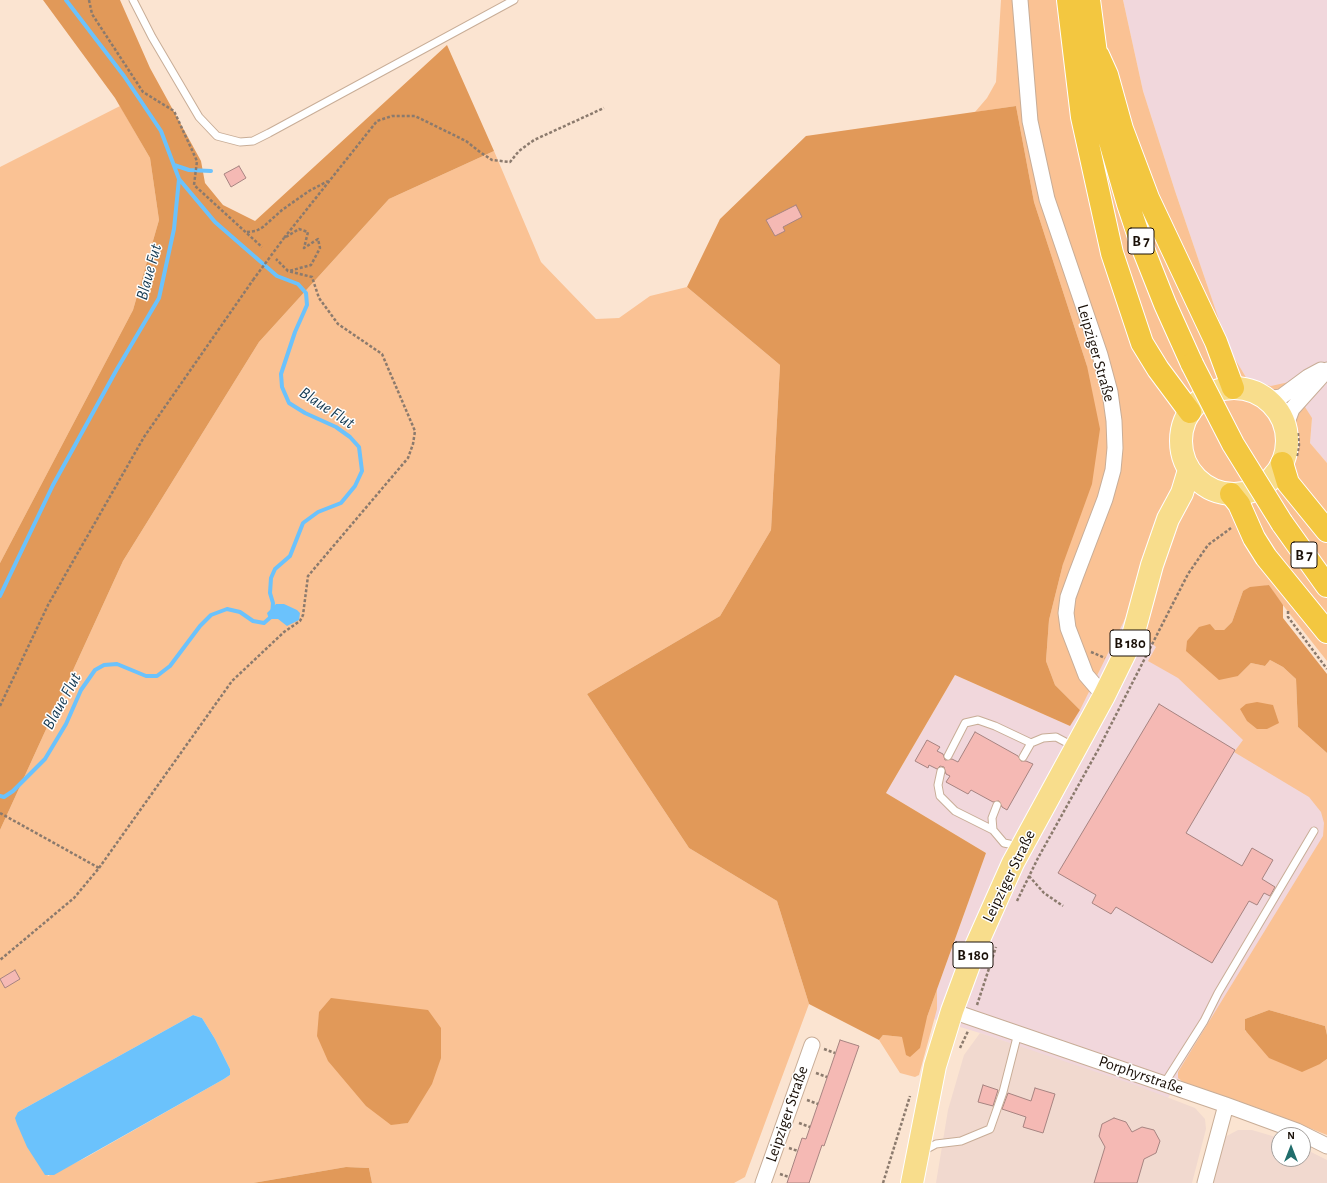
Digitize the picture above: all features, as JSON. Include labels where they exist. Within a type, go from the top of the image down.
[{"type":"highway","points":[[1068,0],[1082,117],[1112,253],[1142,343],[1158,369],[1190,412]]},
{"type":"highway","name":"B 7","points":[[1076,0],[1094,94],[1102,114],[1142,246],[1165,304],[1192,364],[1234,444],[1282,523],[1327,586]]},
{"type":"highway","name":"B 7","points":[[1089,0],[1098,55],[1102,114]]},
{"type":"highway","points":[[1098,55],[1107,75],[1122,129],[1148,198],[1216,342],[1233,388]]},
{"type":"highway","points":[[1289,462],[1288,483],[1327,531]]},
{"type":"highway","points":[[1222,492],[1239,504],[1247,518],[1254,538],[1266,557],[1327,632]]},
{"type":"main road","name":"B 180","points":[[1233,388],[1250,391],[1266,399],[1291,428],[1286,446],[1289,462],[1266,483],[1243,493],[1222,492],[1196,478],[1189,470],[1181,447],[1181,435],[1190,412],[1204,397],[1218,391],[1233,388]]},
{"type":"main road","name":"Leipziger Straße","points":[[912,1183],[935,1066],[952,1011],[976,946],[996,900],[1030,852],[1075,747],[1104,696],[1132,639],[1152,565],[1162,542],[1168,519],[1182,493],[1189,470]]},
{"type":"main road","name":"Leipziger Straße","points":[[1162,542],[1191,505],[1222,492]]},
{"type":"street","name":"Leipziger Straße","points":[[1020,0],[1030,121],[1047,199],[1100,355],[1110,392],[1114,421],[1115,448],[1113,470],[1106,499],[1076,575],[1068,598],[1066,613],[1068,628],[1086,675],[1104,696]]},
{"type":"street","points":[[1266,399],[1281,396],[1308,377],[1327,368]]},
{"type":"street","points":[[1291,428],[1292,409],[1327,368]]},
{"type":"street","name":"Porphyrstraße","points":[[952,1011],[1226,1105],[1297,1131],[1327,1146]]},
{"type":"street","name":"Leipziger Straße","points":[[763,1183],[812,1045]]},
{"type":"street","points":[[1205,1183],[1226,1105]]},
{"type":"lane","points":[[133,0],[152,37],[203,121],[217,136],[240,142],[253,141],[269,133],[514,0]]},
{"type":"lane","points":[[948,756],[965,723],[978,720],[995,726],[1031,743]]},
{"type":"lane","points":[[1023,757],[1031,743],[1043,738],[1056,737],[1075,747]]},
{"type":"lane","points":[[941,771],[938,785],[940,796],[955,811],[993,830],[1004,843],[1030,852]]},
{"type":"lane","points":[[993,830],[992,818],[997,805]]},
{"type":"lane","points":[[1164,1084],[1204,1021],[1218,993],[1314,831]]},
{"type":"lane","points":[[917,1154],[936,1144],[961,1141],[990,1129],[1003,1092],[1018,1033]]},
{"type":"path","points":[[88,0],[92,14],[143,92],[174,111],[197,161],[194,185],[262,247]]},
{"type":"path","points":[[0,706],[48,605],[144,438],[253,280],[284,238],[377,121],[392,116],[415,116],[466,141],[492,160],[510,162],[519,151],[534,140],[604,108]]},
{"type":"path","points":[[247,232],[256,231],[263,227],[282,210],[309,190],[330,180]]},
{"type":"path","points":[[284,238],[299,230],[308,232],[304,248],[318,239],[320,248],[311,265],[288,271]]},
{"type":"path","points":[[0,960],[74,898],[99,868],[232,681],[284,632],[300,621],[303,615],[308,576],[408,458],[413,444],[415,431],[382,354],[338,324],[319,298],[312,278],[288,271],[276,259]]},
{"type":"path","points":[[1289,462],[1299,445],[1291,428]]},
{"type":"path","points":[[1030,852],[1098,750],[1188,574],[1208,545],[1247,518]]},
{"type":"path","points":[[0,812],[99,868]]},
{"type":"path","points":[[1029,876],[1044,893],[1063,906]]},
{"type":"path","points":[[883,1183],[912,1091]]},
{"type":"shaded area","points":[[43,0],[120,0],[150,68],[201,161],[205,183],[223,205],[255,221],[447,45],[494,151],[389,199],[259,342],[123,561],[0,830],[0,563],[133,310],[159,220],[150,158],[115,98]]},
{"type":"shaded area","points":[[1001,0],[1123,0],[1143,91],[1175,191],[1229,349],[1247,379],[1271,386],[1289,382],[1312,418],[1310,443],[1327,463],[1327,661],[1278,599],[1269,585],[1243,591],[1232,622],[1224,630],[1215,630],[1238,676],[1251,663],[1265,666],[1270,660],[1283,667],[1296,679],[1298,727],[1327,753],[1327,1035],[1325,1026],[1269,1010],[1245,1019],[1245,1031],[1320,1064],[1327,1059],[1327,1135],[1311,1129],[1311,1127],[1307,1127],[1183,1082],[1178,1078],[1178,1072],[1323,836],[1324,823],[1321,812],[1309,797],[1234,752],[1243,740],[1178,678],[1148,661],[1156,647],[1125,619],[1080,710],[1055,685],[1046,661],[1049,620],[1063,564],[1087,366],[1034,202],[1016,106],[975,112],[987,98],[996,82]]},
{"type":"shaded area","points":[[1123,0],[1327,0],[1327,463],[1310,443],[1312,418],[1271,386],[1247,379],[1229,349],[1175,191],[1143,91]]},
{"type":"shaded area","points":[[120,106],[150,158],[159,220],[133,310],[0,563],[0,167]]},
{"type":"shaded area","points":[[1016,106],[1034,202],[1087,366],[1100,429],[1092,484],[1063,564],[1049,620],[1046,661],[1055,685],[1080,710],[1070,726],[955,675],[886,793],[986,853],[927,1017],[920,1048],[910,1057],[906,1055],[902,1037],[883,1035],[879,1040],[809,1004],[777,901],[689,848],[587,694],[720,616],[771,530],[780,365],[687,287],[720,219],[806,136]]},
{"type":"shaded area","points":[[494,151],[541,262],[596,319],[619,318],[650,296],[687,287],[780,365],[771,530],[720,616],[587,694],[689,848],[777,901],[809,1004],[745,1177],[734,1183],[372,1183],[369,1168],[346,1167],[253,1183],[0,1183],[0,830],[123,561],[259,342],[389,199]],"holes":[[[193,1015],[202,1018],[215,1039],[230,1069],[230,1075],[85,1158],[48,1176],[18,1112]],[[418,1105],[408,1123],[391,1124]]]},
{"type":"shaded area","points":[[1269,585],[1283,605],[1283,618],[1327,674],[1327,753],[1298,727],[1296,679],[1283,667],[1270,660],[1265,666],[1251,663],[1238,676],[1219,680],[1186,651],[1187,641],[1199,627],[1210,624],[1215,630],[1224,630],[1232,622],[1243,591],[1250,587]]},
{"type":"shaded area","points":[[1125,619],[1327,797],[1327,843],[1168,1098],[980,1033],[927,1017],[986,853],[886,793],[955,675],[1070,726],[1080,710]]},
{"type":"shaded area","points":[[1257,702],[1273,705],[1279,723],[1267,729],[1257,729],[1247,721],[1240,709],[1246,704]]},
{"type":"shaded area","points":[[937,989],[937,1009],[919,1075],[915,1077],[900,1073],[879,1040],[883,1035],[902,1037],[927,1017]]},
{"type":"shaded area","points":[[331,998],[428,1010],[441,1028],[441,1058],[432,1084],[408,1123],[391,1125],[366,1106],[328,1061],[317,1036],[319,1012]]},
{"type":"shaded area","points":[[1269,1010],[1325,1026],[1327,1035],[1327,1059],[1320,1064],[1302,1072],[1269,1058],[1245,1030],[1245,1019]]},
{"type":"shaded area","points":[[980,1033],[1138,1086],[1195,1108],[1205,1119],[1206,1129],[1192,1183],[936,1183],[948,1110],[964,1055]]},
{"type":"shaded area","points":[[1238,1130],[1252,1130],[1271,1136],[1271,1167],[1311,1167],[1311,1152],[1327,1160],[1327,1183],[1211,1183],[1223,1138]]},
{"type":"shaded area","points":[[346,1167],[369,1168],[372,1183],[253,1183]]},
{"type":"water","points":[[276,604],[284,604],[297,610],[300,613],[299,620],[287,626],[278,619],[269,619],[267,613]]},
{"type":"water","points":[[193,1015],[202,1018],[215,1039],[230,1069],[230,1075],[54,1175],[45,1175],[27,1147],[17,1124],[15,1118],[18,1112]]},
{"type":"building","points":[[239,166],[246,178],[231,187],[224,174]]},
{"type":"building","points":[[796,205],[802,217],[783,227],[785,231],[775,236],[766,220]]},
{"type":"building","points":[[1159,704],[1235,750],[1186,833],[1242,866],[1252,848],[1273,860],[1262,879],[1275,887],[1270,896],[1264,893],[1257,905],[1249,901],[1212,963],[1116,907],[1111,914],[1092,903],[1096,895],[1058,873]]},
{"type":"building","points":[[975,732],[1018,756],[1021,761],[1026,761],[1033,764],[1007,810],[1002,807],[999,801],[993,802],[971,790],[968,794],[946,782],[950,776],[946,774],[944,767],[940,766],[937,769],[929,765],[928,768],[915,761],[927,740],[940,747],[937,751],[943,754],[945,760],[952,759],[958,762]]},
{"type":"building","points":[[15,970],[20,979],[5,988],[0,979]]},
{"type":"building","points":[[840,1040],[859,1046],[824,1146],[822,1145],[809,1183],[787,1183],[802,1138],[806,1139]]},
{"type":"building","points":[[983,1085],[998,1090],[993,1106],[978,1102]]},
{"type":"building","points":[[1035,1088],[1055,1094],[1043,1133],[1023,1127],[1026,1117],[1002,1109],[1008,1093],[1031,1101]]},
{"type":"building","points":[[1114,1118],[1126,1122],[1132,1132],[1142,1127],[1154,1130],[1160,1141],[1156,1153],[1144,1159],[1137,1183],[1094,1183],[1105,1147],[1099,1136],[1102,1124]]},
{"type":"waterway","name":"Blaue Fut","points":[[0,596],[53,485],[117,369],[159,298],[174,229],[179,179],[161,131],[124,76],[66,0]]},
{"type":"waterway","points":[[174,165],[189,170],[211,171]]},
{"type":"waterway","name":"Blaue Flut","points":[[0,796],[4,797],[13,791],[45,759],[66,724],[81,690],[95,670],[104,665],[117,664],[146,676],[157,676],[170,666],[200,626],[211,615],[227,609],[240,612],[253,621],[264,623],[272,616],[273,603],[270,593],[271,578],[275,569],[290,556],[303,523],[318,512],[341,503],[355,486],[362,471],[359,447],[350,437],[336,427],[305,413],[289,403],[282,387],[281,374],[295,332],[307,305],[306,293],[298,284],[277,276],[215,222],[179,179]]}]
